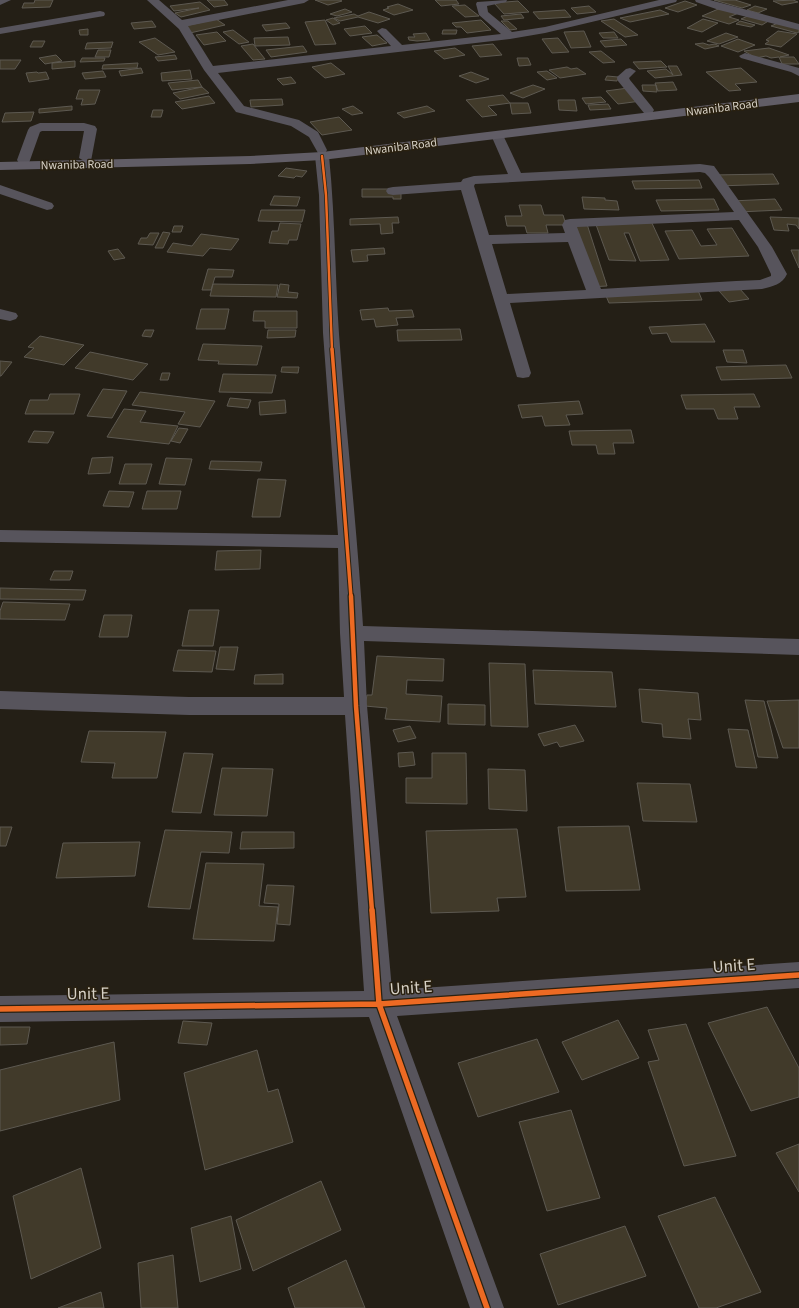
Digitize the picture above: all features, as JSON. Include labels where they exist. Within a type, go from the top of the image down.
[{"type":"main road","points":[[0,160],[322,153],[648,110],[799,92]]},
{"type":"main road","name":"Nwaniba Road","points":[[0,166],[235,161],[497,135],[799,98]]},
{"type":"street","points":[[0,2],[6,0]]},
{"type":"street","points":[[152,0],[180,24],[210,70],[240,109],[295,123],[314,134],[322,153],[326,195],[331,333],[348,542],[351,633],[379,1004],[487,1308]]},
{"type":"street","points":[[180,24],[304,0]]},
{"type":"street","points":[[502,0],[485,2],[481,4],[481,8],[483,13],[510,36]]},
{"type":"street","points":[[616,0],[630,11]]},
{"type":"street","points":[[210,70],[510,36],[545,30],[672,0]]},
{"type":"street","points":[[700,0],[724,8],[799,27]]},
{"type":"street","points":[[0,31],[100,14]]},
{"type":"street","points":[[382,31],[399,48]]},
{"type":"street","points":[[745,56],[784,66],[796,70],[799,73]]},
{"type":"street","points":[[630,71],[623,77],[624,81],[648,110]]},
{"type":"street","points":[[24,160],[34,130],[48,127],[84,126],[91,129],[86,158]]},
{"type":"street","points":[[497,135],[516,177]]},
{"type":"street","points":[[501,299],[762,284],[777,279],[779,274],[765,247],[709,169],[700,168],[516,177],[474,180],[468,182],[467,186],[484,240],[501,299],[524,373]]},
{"type":"street","points":[[393,191],[467,186]]},
{"type":"street","points":[[0,189],[47,206]]},
{"type":"street","points":[[595,294],[573,237],[569,225],[570,223],[743,216]]},
{"type":"street","points":[[484,240],[573,237]]},
{"type":"street","points":[[0,536],[348,542]]},
{"type":"street","points":[[351,633],[799,647]]},
{"type":"street","points":[[0,700],[189,706],[356,706]]},
{"type":"street","name":"Unit E","points":[[0,1009],[379,1004],[799,975]]},
{"type":"building","points":[[35,0],[53,0],[50,7],[22,8],[24,3],[34,3]]},
{"type":"building","points":[[207,0],[224,0],[228,5],[214,7]]},
{"type":"building","points":[[315,0],[340,0],[342,1],[328,5]]},
{"type":"building","points":[[435,0],[456,0],[459,4],[441,6]]},
{"type":"building","points":[[714,0],[735,0],[751,5],[742,8]]},
{"type":"building","points":[[793,0],[798,2],[782,5],[773,1]]},
{"type":"building","points":[[518,1],[529,12],[504,14],[494,3]]},
{"type":"building","points":[[685,1],[697,5],[678,12],[665,8]]},
{"type":"building","points":[[200,2],[210,10],[181,17],[175,13],[199,8],[174,11],[170,6]]},
{"type":"building","points":[[398,4],[413,10],[394,15],[383,10],[389,8],[387,7]]},
{"type":"building","points":[[465,5],[479,16],[465,17],[452,6]]},
{"type":"building","points":[[589,6],[596,12],[577,14],[571,8]]},
{"type":"building","points":[[755,6],[767,9],[758,13],[747,10]]},
{"type":"building","points":[[723,7],[741,12],[729,17],[739,20],[729,24],[702,16]]},
{"type":"building","points":[[345,9],[352,12],[337,16],[330,14]]},
{"type":"building","points":[[565,10],[571,17],[539,19],[533,12]]},
{"type":"building","points":[[660,10],[669,14],[630,22],[620,18]]},
{"type":"building","points":[[369,12],[390,19],[378,23],[358,17],[340,21],[334,18],[354,14],[358,16]]},
{"type":"building","points":[[521,14],[524,18],[504,20],[501,16]]},
{"type":"building","points":[[750,15],[770,20],[762,25],[741,19]]},
{"type":"building","points":[[333,18],[340,23],[333,25],[326,20]]},
{"type":"building","points":[[216,19],[225,25],[190,33],[181,27]]},
{"type":"building","points":[[614,19],[638,35],[625,37],[601,21]]},
{"type":"building","points":[[703,19],[718,23],[702,32],[687,28]]},
{"type":"building","points":[[325,20],[336,44],[315,45],[305,22]]},
{"type":"building","points":[[481,20],[491,30],[467,33],[461,27],[456,27],[452,23]]},
{"type":"building","points":[[152,21],[156,27],[134,29],[131,23]]},
{"type":"building","points":[[501,21],[508,21],[517,29],[510,30]]},
{"type":"building","points":[[740,21],[755,25],[751,27],[736,24]]},
{"type":"building","points":[[286,23],[290,28],[266,31],[262,25]]},
{"type":"building","points":[[778,23],[799,28],[799,32],[797,33],[771,26]]},
{"type":"building","points":[[365,26],[372,33],[350,36],[344,29]]},
{"type":"building","points":[[88,29],[88,35],[80,35],[79,30]]},
{"type":"building","points":[[233,30],[249,42],[239,44],[223,32]]},
{"type":"building","points":[[443,30],[457,30],[456,34],[442,34]]},
{"type":"building","points":[[584,31],[591,47],[571,48],[564,32]]},
{"type":"building","points":[[778,31],[797,34],[781,47],[765,44],[769,41],[766,40]]},
{"type":"building","points":[[217,32],[226,41],[204,45],[196,35]]},
{"type":"building","points":[[614,32],[618,38],[603,38],[599,33]]},
{"type":"building","points":[[426,33],[430,40],[409,40],[408,37],[415,37],[413,34]]},
{"type":"building","points":[[726,33],[738,37],[719,44],[707,41]]},
{"type":"building","points":[[377,35],[387,43],[372,46],[362,37]]},
{"type":"building","points":[[288,37],[290,45],[255,46],[254,38]]},
{"type":"building","points":[[155,38],[175,52],[158,55],[139,42]]},
{"type":"building","points":[[558,38],[569,52],[552,53],[542,39]]},
{"type":"building","points":[[621,39],[627,45],[605,47],[600,41]]},
{"type":"building","points":[[738,39],[755,45],[738,52],[721,46]]},
{"type":"building","points":[[33,41],[45,41],[42,47],[30,47]]},
{"type":"building","points":[[113,42],[111,48],[85,49],[87,43]]},
{"type":"building","points":[[703,43],[709,45],[715,44],[719,46],[705,49],[695,44]]},
{"type":"building","points":[[253,44],[265,59],[253,60],[241,46]]},
{"type":"building","points":[[493,44],[502,55],[480,57],[472,46]]},
{"type":"building","points":[[303,46],[307,52],[271,57],[266,50]]},
{"type":"building","points":[[455,48],[465,55],[444,59],[434,51]]},
{"type":"building","points":[[769,48],[789,55],[780,57],[794,57],[799,64],[782,64],[779,57],[771,58],[766,56],[756,58],[744,51]]},
{"type":"building","points":[[98,50],[111,50],[109,57],[95,57]]},
{"type":"building","points":[[601,51],[615,62],[603,63],[589,52]]},
{"type":"building","points":[[56,55],[62,61],[45,64],[39,58]]},
{"type":"building","points":[[175,55],[177,59],[158,61],[155,57]]},
{"type":"building","points":[[82,58],[105,58],[104,61],[80,62]]},
{"type":"building","points":[[517,58],[528,58],[531,65],[519,66]]},
{"type":"building","points":[[0,60],[21,60],[15,69],[0,69]]},
{"type":"building","points":[[75,61],[75,67],[52,69],[52,63]]},
{"type":"building","points":[[661,61],[667,67],[639,69],[633,62]]},
{"type":"building","points":[[138,63],[137,68],[102,69],[103,65]]},
{"type":"building","points":[[331,63],[345,74],[325,78],[312,67]]},
{"type":"building","points":[[668,66],[677,66],[682,75],[655,78],[647,71],[666,69],[673,75]]},
{"type":"building","points":[[567,67],[571,69],[577,68],[586,74],[560,78],[549,70]]},
{"type":"building","points":[[141,68],[143,73],[121,76],[119,71]]},
{"type":"building","points":[[741,68],[757,82],[735,84],[741,90],[729,91],[706,72]]},
{"type":"building","points":[[190,70],[192,79],[162,81],[161,73]]},
{"type":"building","points":[[103,71],[106,77],[85,79],[82,73]]},
{"type":"building","points":[[547,71],[557,78],[547,80],[537,72]]},
{"type":"building","points":[[46,72],[49,79],[29,82],[26,73]]},
{"type":"building","points":[[471,72],[489,79],[476,83],[459,76]]},
{"type":"building","points":[[607,76],[618,77],[617,81],[605,80]]},
{"type":"building","points":[[291,77],[296,83],[283,85],[277,79]]},
{"type":"building","points":[[198,80],[202,87],[172,90],[168,83]]},
{"type":"building","points":[[673,82],[677,90],[658,91],[655,83]]},
{"type":"building","points":[[533,85],[545,89],[523,98],[510,93]]},
{"type":"building","points":[[642,85],[656,85],[657,92],[643,91]]},
{"type":"building","points":[[202,87],[209,93],[180,99],[173,93]]},
{"type":"building","points":[[628,88],[641,101],[618,104],[606,91]]},
{"type":"building","points":[[79,90],[100,90],[95,104],[81,105],[83,99],[76,99]]},
{"type":"building","points":[[503,95],[510,103],[488,106],[497,115],[482,117],[466,100]]},
{"type":"building","points":[[209,96],[215,103],[182,109],[175,102]]},
{"type":"building","points":[[601,97],[606,102],[586,104],[582,98]]},
{"type":"building","points":[[282,99],[283,105],[251,107],[250,100]]},
{"type":"building","points":[[558,100],[575,100],[577,111],[559,110]]},
{"type":"building","points":[[510,103],[528,103],[531,113],[512,114]]},
{"type":"building","points":[[608,104],[611,109],[590,110],[588,105]]},
{"type":"building","points":[[72,106],[72,110],[39,113],[39,109]]},
{"type":"building","points":[[353,106],[363,113],[352,115],[342,109]]},
{"type":"building","points":[[427,106],[435,111],[404,118],[397,113]]},
{"type":"building","points":[[153,110],[163,110],[161,117],[151,117]]},
{"type":"building","points":[[34,112],[31,121],[2,122],[5,113]]},
{"type":"building","points":[[339,117],[352,130],[322,135],[310,122]]},
{"type":"building","points":[[286,168],[307,171],[302,177],[296,176],[294,178],[278,176]]},
{"type":"building","points":[[773,174],[779,184],[717,186],[712,175]]},
{"type":"building","points":[[699,180],[702,188],[635,189],[632,181]]},
{"type":"building","points":[[362,189],[401,189],[401,199],[393,199],[393,197],[362,197]]},
{"type":"building","points":[[274,196],[300,197],[297,206],[270,205]]},
{"type":"building","points":[[582,197],[605,198],[605,200],[617,201],[619,210],[584,209]]},
{"type":"building","points":[[714,199],[719,210],[661,211],[656,200]]},
{"type":"building","points":[[775,199],[782,210],[738,212],[731,201]]},
{"type":"building","points":[[519,205],[541,205],[544,215],[563,215],[566,225],[546,225],[548,233],[527,233],[525,226],[507,226],[505,216],[522,216]]},
{"type":"building","points":[[261,210],[305,210],[302,222],[258,221]]},
{"type":"building","points":[[398,217],[399,223],[392,223],[393,233],[381,234],[380,224],[350,225],[350,219]]},
{"type":"building","points":[[770,217],[799,218],[799,229],[796,225],[787,224],[789,231],[774,230]]},
{"type":"building","points":[[569,221],[586,221],[607,286],[588,287]]},
{"type":"building","points":[[651,221],[669,260],[640,261],[629,233],[624,233],[636,261],[609,260],[595,222]]},
{"type":"building","points":[[280,223],[301,224],[297,240],[289,240],[288,244],[269,243],[272,231],[278,231]]},
{"type":"building","points":[[174,226],[183,226],[181,232],[172,232]]},
{"type":"building","points":[[732,228],[749,256],[679,259],[665,231],[692,230],[701,246],[717,245],[707,229]]},
{"type":"building","points":[[163,232],[170,233],[163,248],[155,248]]},
{"type":"building","points":[[150,233],[159,233],[153,245],[138,244],[141,238],[147,238]]},
{"type":"building","points":[[201,234],[239,239],[231,250],[210,248],[203,256],[167,252],[173,243],[192,246]]},
{"type":"building","points":[[384,248],[385,254],[367,255],[368,261],[353,262],[351,250]]},
{"type":"building","points":[[118,249],[125,258],[114,260],[108,251]]},
{"type":"building","points":[[791,250],[799,250],[799,268]]},
{"type":"building","points":[[208,269],[234,270],[232,277],[215,277],[211,290],[202,290]]},
{"type":"building","points":[[213,284],[278,285],[276,297],[210,296]]},
{"type":"building","points":[[280,284],[289,285],[288,292],[298,293],[297,298],[277,297]]},
{"type":"building","points":[[697,288],[702,300],[609,303],[604,291]]},
{"type":"building","points":[[739,288],[749,299],[729,302],[719,291]]},
{"type":"building","points":[[388,308],[389,311],[412,310],[414,317],[396,318],[398,325],[376,327],[374,319],[362,320],[360,310]]},
{"type":"building","points":[[201,309],[229,309],[225,329],[196,329]]},
{"type":"building","points":[[254,311],[297,311],[297,328],[265,328],[265,321],[253,321]]},
{"type":"building","points":[[705,324],[715,342],[671,342],[667,333],[652,334],[649,327]]},
{"type":"building","points":[[460,329],[462,340],[398,341],[397,330]]},
{"type":"building","points":[[145,330],[154,330],[151,337],[142,336]]},
{"type":"building","points":[[268,330],[296,330],[295,337],[267,338]]},
{"type":"building","points":[[40,336],[84,345],[64,365],[24,357],[34,348],[28,347]]},
{"type":"building","points":[[203,344],[262,346],[257,365],[218,364],[219,361],[198,360]]},
{"type":"building","points":[[723,350],[743,350],[747,363],[727,362]]},
{"type":"building","points":[[90,352],[148,364],[133,380],[75,368]]},
{"type":"building","points":[[0,361],[12,362],[1,376],[0,376]]},
{"type":"building","points":[[786,365],[792,378],[721,380],[716,367]]},
{"type":"building","points":[[282,367],[299,367],[298,373],[281,372]]},
{"type":"building","points":[[162,373],[170,373],[168,380],[160,380]]},
{"type":"building","points":[[223,374],[276,375],[272,393],[219,392]]},
{"type":"building","points":[[103,389],[127,391],[112,418],[87,416]]},
{"type":"building","points":[[140,392],[215,401],[200,427],[178,424],[185,412],[132,405]]},
{"type":"building","points":[[50,394],[80,394],[74,414],[25,414],[30,400],[48,400]]},
{"type":"building","points":[[754,394],[760,407],[734,407],[738,419],[718,419],[714,409],[686,409],[681,395]]},
{"type":"building","points":[[230,398],[251,400],[248,408],[227,406]]},
{"type":"building","points":[[285,400],[286,413],[260,415],[259,402]]},
{"type":"building","points":[[579,401],[583,414],[566,415],[570,425],[545,426],[542,416],[522,418],[518,405]]},
{"type":"building","points":[[124,409],[146,411],[140,422],[178,426],[169,444],[107,437]]},
{"type":"building","points":[[179,428],[188,429],[180,443],[171,441]]},
{"type":"building","points":[[631,430],[634,443],[613,443],[615,454],[598,454],[596,445],[572,445],[569,431]]},
{"type":"building","points":[[34,431],[54,432],[48,443],[28,442]]},
{"type":"building","points":[[113,457],[110,473],[88,474],[92,458]]},
{"type":"building","points":[[166,458],[192,459],[185,485],[159,484]]},
{"type":"building","points":[[211,461],[262,462],[260,471],[209,469]]},
{"type":"building","points":[[125,464],[152,464],[146,484],[119,484]]},
{"type":"building","points":[[258,479],[286,480],[280,517],[252,517]]},
{"type":"building","points":[[109,491],[134,492],[129,507],[103,506]]},
{"type":"building","points":[[147,491],[181,491],[177,509],[142,509]]},
{"type":"building","points":[[261,550],[260,569],[215,570],[217,551]]},
{"type":"building","points":[[54,571],[73,571],[70,580],[50,580]]},
{"type":"building","points":[[0,588],[86,590],[83,600],[0,599]]},
{"type":"building","points":[[3,602],[70,604],[65,620],[0,619],[0,611]]},
{"type":"building","points":[[189,610],[219,610],[213,646],[182,646]]},
{"type":"building","points":[[104,615],[132,615],[128,637],[99,637]]},
{"type":"building","points":[[220,647],[238,647],[234,670],[216,669]]},
{"type":"building","points":[[178,650],[216,651],[212,672],[173,671]]},
{"type":"building","points":[[377,656],[444,659],[443,681],[407,680],[406,694],[442,696],[440,722],[385,719],[387,708],[365,706],[367,695],[372,695]]},
{"type":"building","points":[[489,663],[525,664],[528,727],[491,726]]},
{"type":"building","points":[[533,670],[612,672],[616,707],[535,704]]},
{"type":"building","points":[[283,674],[283,684],[254,684],[255,675]]},
{"type":"building","points":[[639,689],[698,693],[701,720],[688,719],[691,739],[663,737],[662,724],[642,722]]},
{"type":"building","points":[[745,700],[764,701],[778,758],[758,757]]},
{"type":"building","points":[[799,700],[799,748],[783,748],[767,701]]},
{"type":"building","points":[[448,704],[485,705],[485,725],[448,724]]},
{"type":"building","points":[[575,725],[584,741],[560,747],[557,742],[544,746],[538,734]]},
{"type":"building","points":[[410,726],[416,738],[398,742],[393,730]]},
{"type":"building","points":[[728,729],[748,730],[757,768],[736,767]]},
{"type":"building","points":[[89,731],[166,732],[157,778],[112,778],[115,763],[81,762]]},
{"type":"building","points":[[413,752],[415,765],[399,767],[398,753]]},
{"type":"building","points":[[184,753],[213,754],[201,813],[172,812]]},
{"type":"building","points":[[432,753],[466,753],[467,804],[406,803],[406,778],[432,778]]},
{"type":"building","points":[[222,768],[273,769],[267,816],[214,815]]},
{"type":"building","points":[[488,769],[525,770],[527,811],[489,809]]},
{"type":"building","points":[[637,783],[690,784],[697,822],[643,821]]},
{"type":"building","points":[[629,826],[640,890],[566,891],[558,827]]},
{"type":"building","points":[[0,827],[12,827],[6,846],[0,846]]},
{"type":"building","points":[[517,829],[526,897],[497,898],[499,911],[431,913],[426,831]]},
{"type":"building","points":[[165,830],[232,832],[229,853],[201,852],[190,909],[148,907]]},
{"type":"building","points":[[242,832],[294,832],[294,848],[240,849]]},
{"type":"building","points":[[140,842],[135,876],[56,878],[63,843]]},
{"type":"building","points":[[206,863],[264,864],[259,906],[278,907],[274,941],[193,939]]},
{"type":"building","points":[[267,885],[294,886],[290,925],[277,924],[279,904],[264,903]]},
{"type":"building","points":[[767,1007],[799,1068],[799,1097],[751,1111],[708,1023]]},
{"type":"building","points":[[618,1020],[639,1058],[582,1080],[562,1042]]},
{"type":"building","points":[[183,1021],[212,1023],[207,1045],[178,1043]]},
{"type":"building","points":[[686,1024],[736,1156],[684,1166],[648,1062],[659,1060],[648,1030]]},
{"type":"building","points":[[0,1027],[30,1027],[27,1044],[0,1045]]},
{"type":"building","points":[[537,1039],[559,1092],[478,1117],[458,1063]]},
{"type":"building","points":[[114,1042],[120,1100],[0,1131],[0,1070]]},
{"type":"building","points":[[257,1050],[268,1092],[278,1089],[293,1142],[205,1170],[184,1073]]},
{"type":"building","points":[[571,1110],[600,1198],[547,1211],[519,1122]]},
{"type":"building","points":[[799,1144],[799,1192],[776,1153]]},
{"type":"building","points":[[81,1168],[101,1248],[31,1279],[13,1196]]},
{"type":"building","points":[[321,1181],[341,1230],[253,1271],[236,1220]]},
{"type":"building","points":[[715,1197],[761,1292],[716,1308],[699,1308],[658,1216]]},
{"type":"building","points":[[231,1216],[241,1269],[200,1282],[191,1228]]},
{"type":"building","points":[[625,1226],[646,1276],[558,1305],[540,1254]]},
{"type":"building","points":[[173,1255],[178,1308],[141,1308],[138,1263]]},
{"type":"building","points":[[346,1260],[365,1308],[295,1308],[288,1288]]},
{"type":"building","points":[[101,1292],[104,1308],[58,1308]]},
{"type":"cycle path","points":[[322,156],[326,195],[331,333],[348,542],[356,706],[379,1004],[487,1308]]},
{"type":"cycle path","points":[[0,1009],[379,1004],[799,975]]}]
